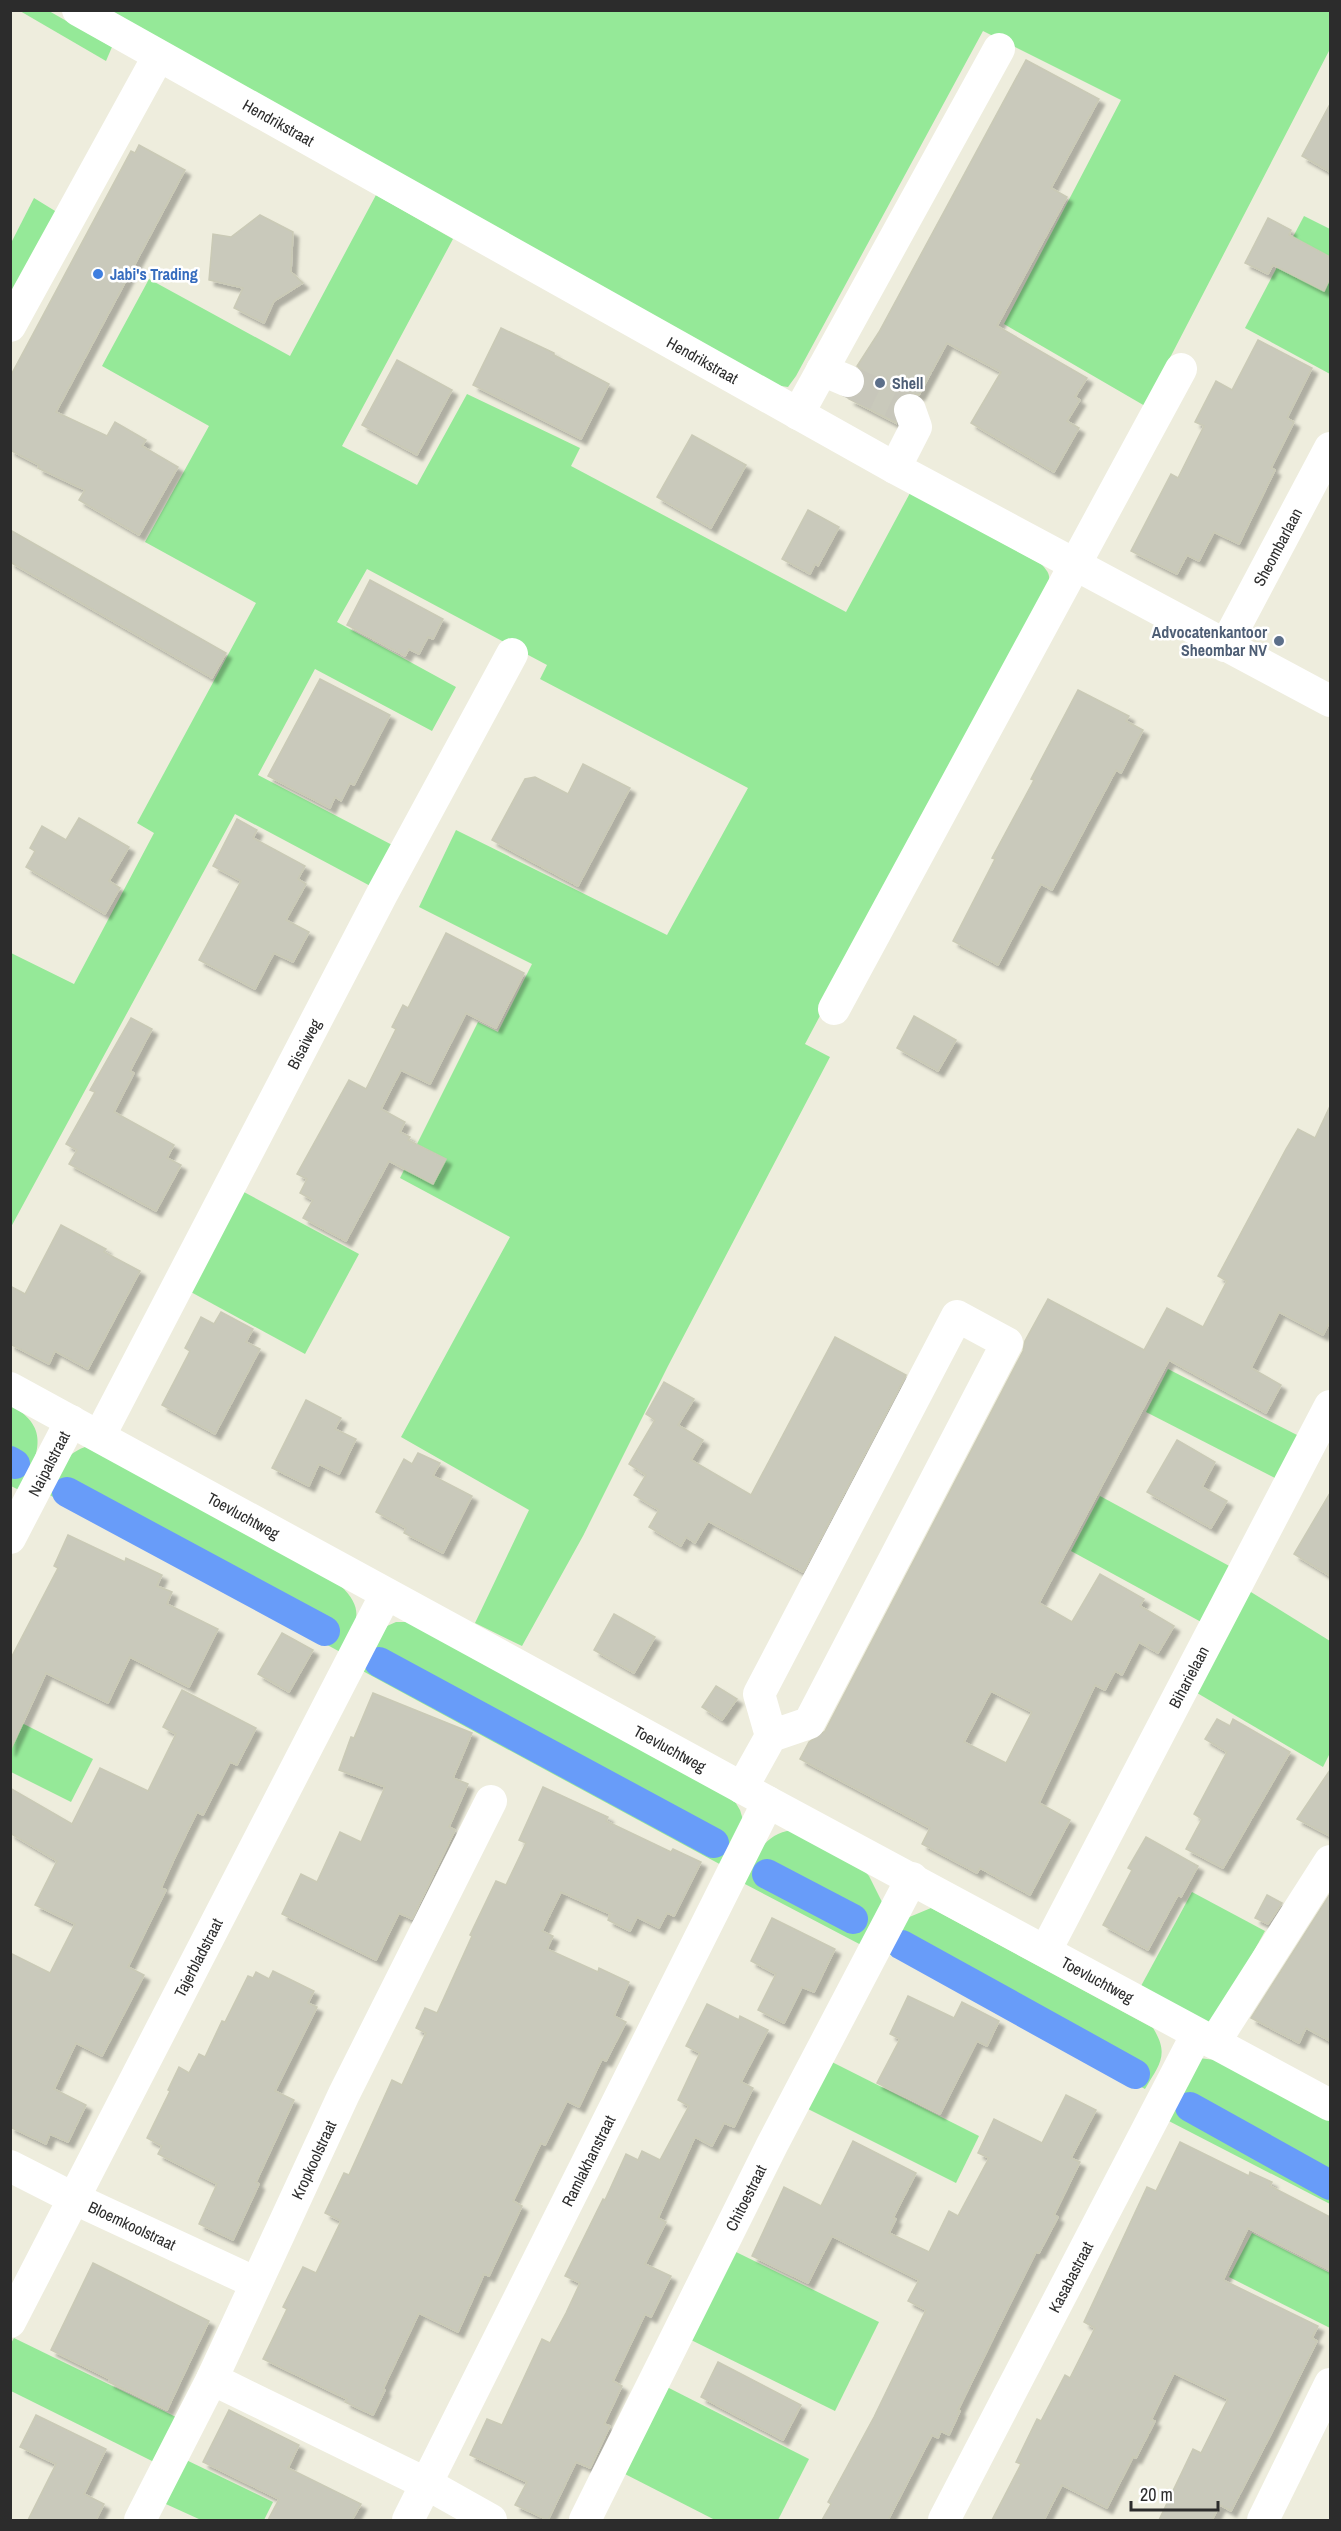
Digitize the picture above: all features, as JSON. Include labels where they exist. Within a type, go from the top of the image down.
[{"type":"street","name":"Hendrikstraat","points":[[78,10],[158,57],[895,468],[1330,701]]},
{"type":"street","points":[[798,414],[835,376],[999,49]]},
{"type":"street","points":[[10,326],[158,57]]},
{"type":"street","points":[[834,1009],[1181,369]]},
{"type":"street","points":[[895,468],[916,427],[910,410]]},
{"type":"street","name":"Sheombarlaan","points":[[1225,646],[1330,448]]},
{"type":"street","name":"Bisaiweg","points":[[100,1435],[382,894],[512,654]]},
{"type":"street","points":[[957,1316],[1007,1343],[809,1722],[771,1736],[759,1694],[957,1316]]},
{"type":"street","name":"Toevluchtweg","points":[[10,1388],[100,1435],[755,1795],[1330,2105]]},
{"type":"street","name":"Biharielaan","points":[[1046,1950],[1330,1406]]},
{"type":"street","name":"Naipalstraat","points":[[10,1538],[71,1421]]},
{"type":"street","name":"Tajerbladstraat","points":[[10,2322],[386,1594]]},
{"type":"street","name":"Ramlakhanstraat","points":[[408,2520],[755,1795],[771,1736]]},
{"type":"street","name":"Kropkoolstraat","points":[[140,2520],[212,2379],[344,2094],[491,1801]]},
{"type":"street","name":"Kasabastraat","points":[[945,2520],[1206,2039],[1330,1861]]},
{"type":"street","name":"Chitoestraat","points":[[585,2520],[772,2145],[912,1878]]},
{"type":"street","name":"Bloemkoolstraat","points":[[10,2166],[73,2198],[256,2283]]},
{"type":"street","points":[[212,2379],[427,2484],[491,2520]]},
{"type":"street","points":[[1263,2520],[1330,2384]]},
{"type":"green space","points":[[1330,10],[1330,49],[1145,406],[1004,324],[1121,100],[983,31],[788,387],[774,385],[108,11]]},
{"type":"green space","points":[[20,11],[49,11],[112,47],[106,61]]},
{"type":"green space","points":[[376,195],[453,239],[342,446],[417,485],[467,394],[580,448],[571,466],[846,612],[910,493],[1041,564],[1049,576],[1046,591],[805,1044],[830,1057],[668,1366],[583,1536],[522,1646],[475,1623],[529,1510],[401,1437],[510,1237],[400,1178],[478,1022],[498,1032],[532,964],[419,907],[456,830],[667,935],[748,788],[540,679],[547,665],[367,569],[337,622],[456,687],[432,731],[315,669],[258,775],[398,848],[376,889],[235,814],[11,1227],[11,953],[74,984],[154,833],[137,823],[256,603],[145,542],[209,426],[102,366],[149,279],[290,356]]},
{"type":"green space","points":[[34,198],[60,214],[11,306],[11,243]]},
{"type":"green space","points":[[1304,216],[1330,229],[1330,374],[1245,328]]},
{"type":"green space","points":[[231,1185],[359,1254],[305,1354],[178,1285]]},
{"type":"green space","points":[[1168,1369],[1299,1436],[1277,1479],[1146,1412]]},
{"type":"green space","points":[[10,1405],[32,1423],[37,1433],[36,1454],[21,1491],[11,1486]]},
{"type":"green space","points":[[85,1447],[98,1448],[340,1585],[354,1602],[356,1610],[355,1625],[344,1654],[44,1492],[65,1460],[77,1450]]},
{"type":"green space","points":[[1100,1496],[1233,1568],[1203,1623],[1071,1551]]},
{"type":"green space","points":[[1246,1589],[1330,1641],[1330,1753],[1323,1767],[1192,1690]]},
{"type":"green space","points":[[396,1622],[409,1622],[734,1800],[743,1820],[725,1867],[359,1669],[387,1626]]},
{"type":"green space","points":[[10,1717],[93,1759],[71,1802],[11,1772]]},
{"type":"green space","points":[[792,1830],[860,1866],[869,1876],[883,1904],[865,1947],[743,1883],[766,1842],[782,1832]]},
{"type":"green space","points":[[1192,1892],[1265,1931],[1213,2025],[1141,1986]]},
{"type":"green space","points":[[931,1908],[1153,2028],[1162,2053],[1161,2060],[1145,2089],[885,1952],[907,1918]]},
{"type":"green space","points":[[1199,2058],[1215,2060],[1330,2119],[1330,2204],[1163,2118]]},
{"type":"green space","points":[[828,2060],[979,2136],[956,2183],[804,2107]]},
{"type":"green space","points":[[1252,2233],[1330,2273],[1330,2328],[1229,2277]]},
{"type":"green space","points":[[730,2249],[879,2322],[835,2411],[687,2338]]},
{"type":"green space","points":[[14,2338],[178,2418],[156,2463],[11,2391],[10,2345]]},
{"type":"green space","points":[[665,2386],[809,2459],[778,2520],[715,2520],[621,2472]]},
{"type":"green space","points":[[178,2456],[273,2502],[264,2520],[201,2520],[157,2500]]},
{"type":"building","points":[[1026,60],[1099,99],[1051,188],[1067,197],[997,326],[1087,378],[1075,397],[1080,400],[1067,421],[1079,428],[1054,472],[971,423],[1001,372],[947,343],[919,395],[905,393],[896,399],[892,407],[896,423],[849,399],[858,396],[864,389],[866,378],[857,366],[879,332]]},
{"type":"building","points":[[1330,104],[1330,172],[1302,156]]},
{"type":"building","name":"Jabi's Trading","points":[[139,145],[185,170],[56,412],[107,436],[115,422],[146,440],[142,446],[178,467],[139,535],[79,500],[85,490],[38,468],[39,465],[10,450],[10,377],[131,151],[135,153]]},
{"type":"building","points":[[260,215],[293,232],[291,272],[303,283],[274,301],[264,323],[234,308],[243,288],[209,280],[213,234],[231,237]]},
{"type":"building","points":[[1268,218],[1291,230],[1289,235],[1330,257],[1330,278],[1324,291],[1273,265],[1268,274],[1245,263]]},
{"type":"building","points":[[501,328],[554,353],[609,384],[581,439],[473,385]]},
{"type":"building","points":[[1258,340],[1312,368],[1287,418],[1294,422],[1271,468],[1275,470],[1239,544],[1214,532],[1199,561],[1187,555],[1177,574],[1131,551],[1171,474],[1178,478],[1204,426],[1195,422],[1216,381],[1232,390]]},
{"type":"building","points":[[397,360],[452,390],[417,455],[362,425]]},
{"type":"building","points":[[692,435],[746,465],[711,528],[657,497]]},
{"type":"building","points":[[808,510],[839,527],[818,566],[815,564],[810,574],[782,559]]},
{"type":"building","points":[[10,530],[226,653],[212,678],[10,562]]},
{"type":"building","points":[[370,580],[443,619],[433,639],[428,637],[419,654],[409,649],[405,656],[347,625]]},
{"type":"building","points":[[320,679],[390,715],[354,785],[350,783],[341,801],[335,797],[330,808],[268,776]]},
{"type":"building","points":[[1078,690],[1129,716],[1126,721],[1143,730],[1121,773],[1116,770],[1052,890],[1041,884],[998,965],[953,941],[995,859],[992,858],[1034,780],[1031,779]]},
{"type":"building","points":[[583,764],[630,788],[578,886],[492,840],[525,779],[535,777],[568,794]]},
{"type":"building","points":[[79,818],[129,847],[109,881],[120,888],[105,914],[26,867],[35,851],[30,848],[42,826],[66,840]]},
{"type":"building","points":[[237,819],[257,830],[253,838],[305,866],[298,879],[306,884],[286,920],[309,932],[293,962],[274,953],[255,989],[199,960],[241,881],[213,866]]},
{"type":"building","points":[[446,933],[524,973],[496,1028],[466,1013],[430,1084],[401,1070],[381,1109],[405,1122],[400,1132],[410,1137],[408,1140],[446,1159],[433,1184],[389,1161],[346,1241],[303,1218],[313,1200],[300,1193],[307,1179],[297,1174],[349,1080],[366,1089],[396,1029],[392,1027],[403,1005],[408,1008]]},
{"type":"building","points":[[914,1016],[956,1040],[938,1071],[897,1048]]},
{"type":"building","points":[[131,1018],[152,1029],[130,1071],[134,1073],[114,1112],[174,1145],[167,1158],[181,1165],[156,1211],[69,1164],[77,1150],[66,1144],[95,1092],[90,1090]]},
{"type":"building","points":[[1330,1106],[1330,1321],[1323,1335],[1279,1312],[1251,1368],[1281,1385],[1266,1413],[1169,1360],[1039,1603],[1072,1622],[1100,1574],[1144,1599],[1140,1606],[1174,1626],[1158,1653],[1139,1642],[1122,1675],[1115,1671],[1105,1690],[1095,1685],[1039,1803],[1070,1820],[1030,1895],[980,1868],[977,1873],[922,1844],[930,1828],[800,1759],[809,1742],[825,1731],[1048,1299],[1144,1350],[1167,1308],[1203,1327],[1227,1281],[1218,1276],[1286,1149],[1298,1129],[1315,1138]],"holes":[[[991,1691],[1032,1712],[1006,1763],[964,1742]]]},
{"type":"building","points":[[61,1225],[106,1249],[104,1252],[140,1271],[88,1369],[55,1351],[49,1364],[10,1344],[10,1286],[25,1294]]},
{"type":"building","points":[[221,1312],[253,1329],[246,1342],[260,1349],[215,1434],[162,1405],[190,1351],[185,1348],[201,1317],[214,1324]]},
{"type":"building","points":[[835,1337],[906,1375],[803,1572],[708,1521],[695,1543],[686,1537],[681,1546],[649,1527],[659,1510],[634,1495],[646,1475],[629,1464],[655,1420],[646,1414],[664,1382],[694,1399],[678,1425],[703,1440],[691,1460],[751,1495]]},
{"type":"building","points":[[306,1400],[341,1418],[335,1429],[356,1439],[339,1474],[319,1464],[309,1486],[272,1468]]},
{"type":"building","points":[[1177,1440],[1215,1462],[1202,1487],[1227,1501],[1211,1528],[1147,1492]]},
{"type":"building","points":[[418,1453],[440,1463],[433,1476],[472,1496],[443,1553],[404,1533],[406,1528],[376,1512],[404,1459],[412,1464]]},
{"type":"building","points":[[1330,1493],[1330,1576],[1294,1554]]},
{"type":"building","points":[[68,1535],[125,1562],[126,1558],[162,1575],[157,1586],[172,1592],[167,1604],[218,1629],[189,1687],[130,1657],[108,1703],[46,1673],[10,1751],[10,1660],[58,1568],[54,1566]]},
{"type":"building","points":[[614,1614],[655,1637],[634,1673],[594,1650]]},
{"type":"building","points":[[282,1633],[313,1650],[289,1692],[258,1674]]},
{"type":"building","points":[[716,1686],[737,1699],[722,1720],[702,1707]]},
{"type":"building","points":[[182,1690],[256,1728],[237,1765],[230,1762],[203,1815],[197,1812],[176,1855],[161,1888],[166,1890],[128,1967],[144,1975],[102,2056],[76,2043],[54,2089],[86,2105],[68,2142],[50,2134],[46,2144],[10,2127],[10,1953],[50,1973],[75,1924],[35,1905],[57,1861],[10,1833],[10,1788],[72,1824],[100,1768],[148,1791],[176,1734],[163,1727]]},
{"type":"building","points":[[373,1693],[472,1733],[453,1778],[468,1784],[449,1827],[455,1830],[412,1919],[399,1913],[376,1960],[282,1914],[301,1874],[317,1882],[340,1832],[361,1842],[385,1787],[339,1770],[351,1737],[354,1738]]},
{"type":"building","points":[[1217,1719],[1230,1726],[1233,1719],[1290,1752],[1223,1868],[1186,1849],[1202,1819],[1194,1814],[1227,1752],[1205,1739]]},
{"type":"building","points":[[1330,1770],[1330,1836],[1297,1819]]},
{"type":"building","points":[[543,1787],[608,1817],[606,1821],[671,1852],[673,1849],[701,1862],[674,1916],[667,1913],[659,1928],[637,1917],[630,1931],[608,1920],[610,1914],[561,1892],[542,1931],[553,1936],[547,1949],[598,1972],[599,1968],[629,1982],[614,2016],[626,2022],[606,2061],[602,2059],[579,2107],[567,2101],[545,2145],[541,2143],[513,2201],[522,2206],[489,2276],[484,2274],[458,2332],[419,2313],[373,2415],[345,2402],[347,2399],[263,2359],[287,2309],[283,2307],[303,2267],[316,2273],[341,2221],[325,2213],[344,2173],[349,2175],[392,2080],[402,2085],[426,2033],[416,2028],[425,2008],[437,2013],[496,1881],[506,1885],[526,1843],[519,1840]]},
{"type":"building","points":[[1146,1837],[1198,1866],[1181,1897],[1178,1895],[1148,1950],[1103,1925],[1132,1870],[1128,1868]]},
{"type":"building","points":[[1330,1894],[1330,2041],[1306,2028],[1299,2043],[1251,2018]]},
{"type":"building","points":[[1267,1895],[1282,1903],[1268,1924],[1255,1918]]},
{"type":"building","points":[[772,1918],[835,1949],[814,1992],[802,1987],[784,2023],[758,2010],[776,1974],[751,1961]]},
{"type":"building","points":[[273,1971],[314,1991],[308,2003],[317,2007],[275,2091],[294,2100],[256,2182],[259,2184],[233,2240],[199,2224],[217,2184],[158,2154],[162,2146],[147,2138],[179,2067],[189,2073],[199,2054],[205,2057],[222,2021],[225,2022],[248,1976],[253,1978],[256,1972],[269,1979]]},
{"type":"building","points":[[908,1996],[954,2018],[962,2002],[999,2021],[987,2046],[977,2041],[940,2114],[877,2083],[900,2039],[890,2034]]},
{"type":"building","points":[[707,2004],[739,2020],[740,2016],[768,2030],[741,2082],[753,2088],[734,2127],[724,2123],[712,2146],[695,2137],[658,2218],[666,2222],[645,2264],[671,2276],[651,2317],[645,2314],[613,2381],[622,2386],[604,2424],[610,2426],[590,2468],[576,2462],[548,2520],[515,2505],[527,2482],[470,2455],[487,2419],[502,2425],[542,2339],[550,2343],[566,2313],[580,2283],[565,2276],[626,2154],[638,2160],[642,2151],[660,2160],[689,2106],[678,2100],[700,2053],[686,2046]]},
{"type":"building","points":[[1066,2095],[1096,2110],[1071,2158],[1080,2162],[1054,2215],[1058,2217],[1039,2253],[1036,2252],[958,2410],[960,2411],[949,2435],[941,2431],[938,2438],[932,2435],[888,2520],[822,2520],[831,2504],[828,2502],[874,2417],[926,2310],[908,2301],[919,2280],[832,2236],[808,2283],[752,2256],[784,2187],[821,2206],[853,2141],[916,2173],[893,2218],[896,2219],[889,2233],[929,2252],[949,2211],[958,2216],[989,2158],[978,2153],[994,2119],[1042,2143]]},
{"type":"building","points":[[1180,2142],[1249,2176],[1250,2172],[1272,2182],[1270,2186],[1330,2217],[1330,2270],[1248,2228],[1223,2280],[1318,2326],[1312,2338],[1317,2341],[1271,2434],[1231,2511],[1220,2505],[1212,2520],[1159,2520],[1193,2449],[1201,2453],[1228,2399],[1174,2373],[1151,2420],[1155,2421],[1136,2458],[1133,2457],[1107,2508],[1062,2485],[1044,2520],[992,2520],[1021,2464],[1016,2462],[1037,2419],[1041,2421],[1065,2375],[1070,2378],[1095,2328],[1084,2322],[1147,2187],[1156,2191]]},
{"type":"building","points":[[93,2263],[209,2321],[167,2410],[51,2350]]},
{"type":"building","points":[[718,2362],[801,2405],[783,2440],[701,2397]]},
{"type":"building","points":[[229,2410],[299,2445],[288,2468],[361,2504],[352,2520],[268,2520],[279,2499],[203,2462]]},
{"type":"building","points":[[36,2415],[106,2449],[84,2494],[104,2504],[96,2520],[28,2520],[56,2464],[20,2447]]},
{"type":"waterway","points":[[10,1461],[15,1464]]},
{"type":"waterway","points":[[67,1492],[325,1631]]},
{"type":"waterway","points":[[379,1662],[714,1843]]},
{"type":"waterway","points":[[767,1874],[853,1919]]},
{"type":"waterway","points":[[902,1945],[1135,2074]]},
{"type":"waterway","points":[[1190,2107],[1330,2185]]},
{"type":"tunnel","points":[[848,381],[910,410]]},
{"type":"place","name":"Jabi's Trading","points":[[98,274]]},
{"type":"place","name":"Shell","points":[[880,383]]},
{"type":"place","name":"Advocatenkantoor Sheombar NV","points":[[1279,641]]}]
